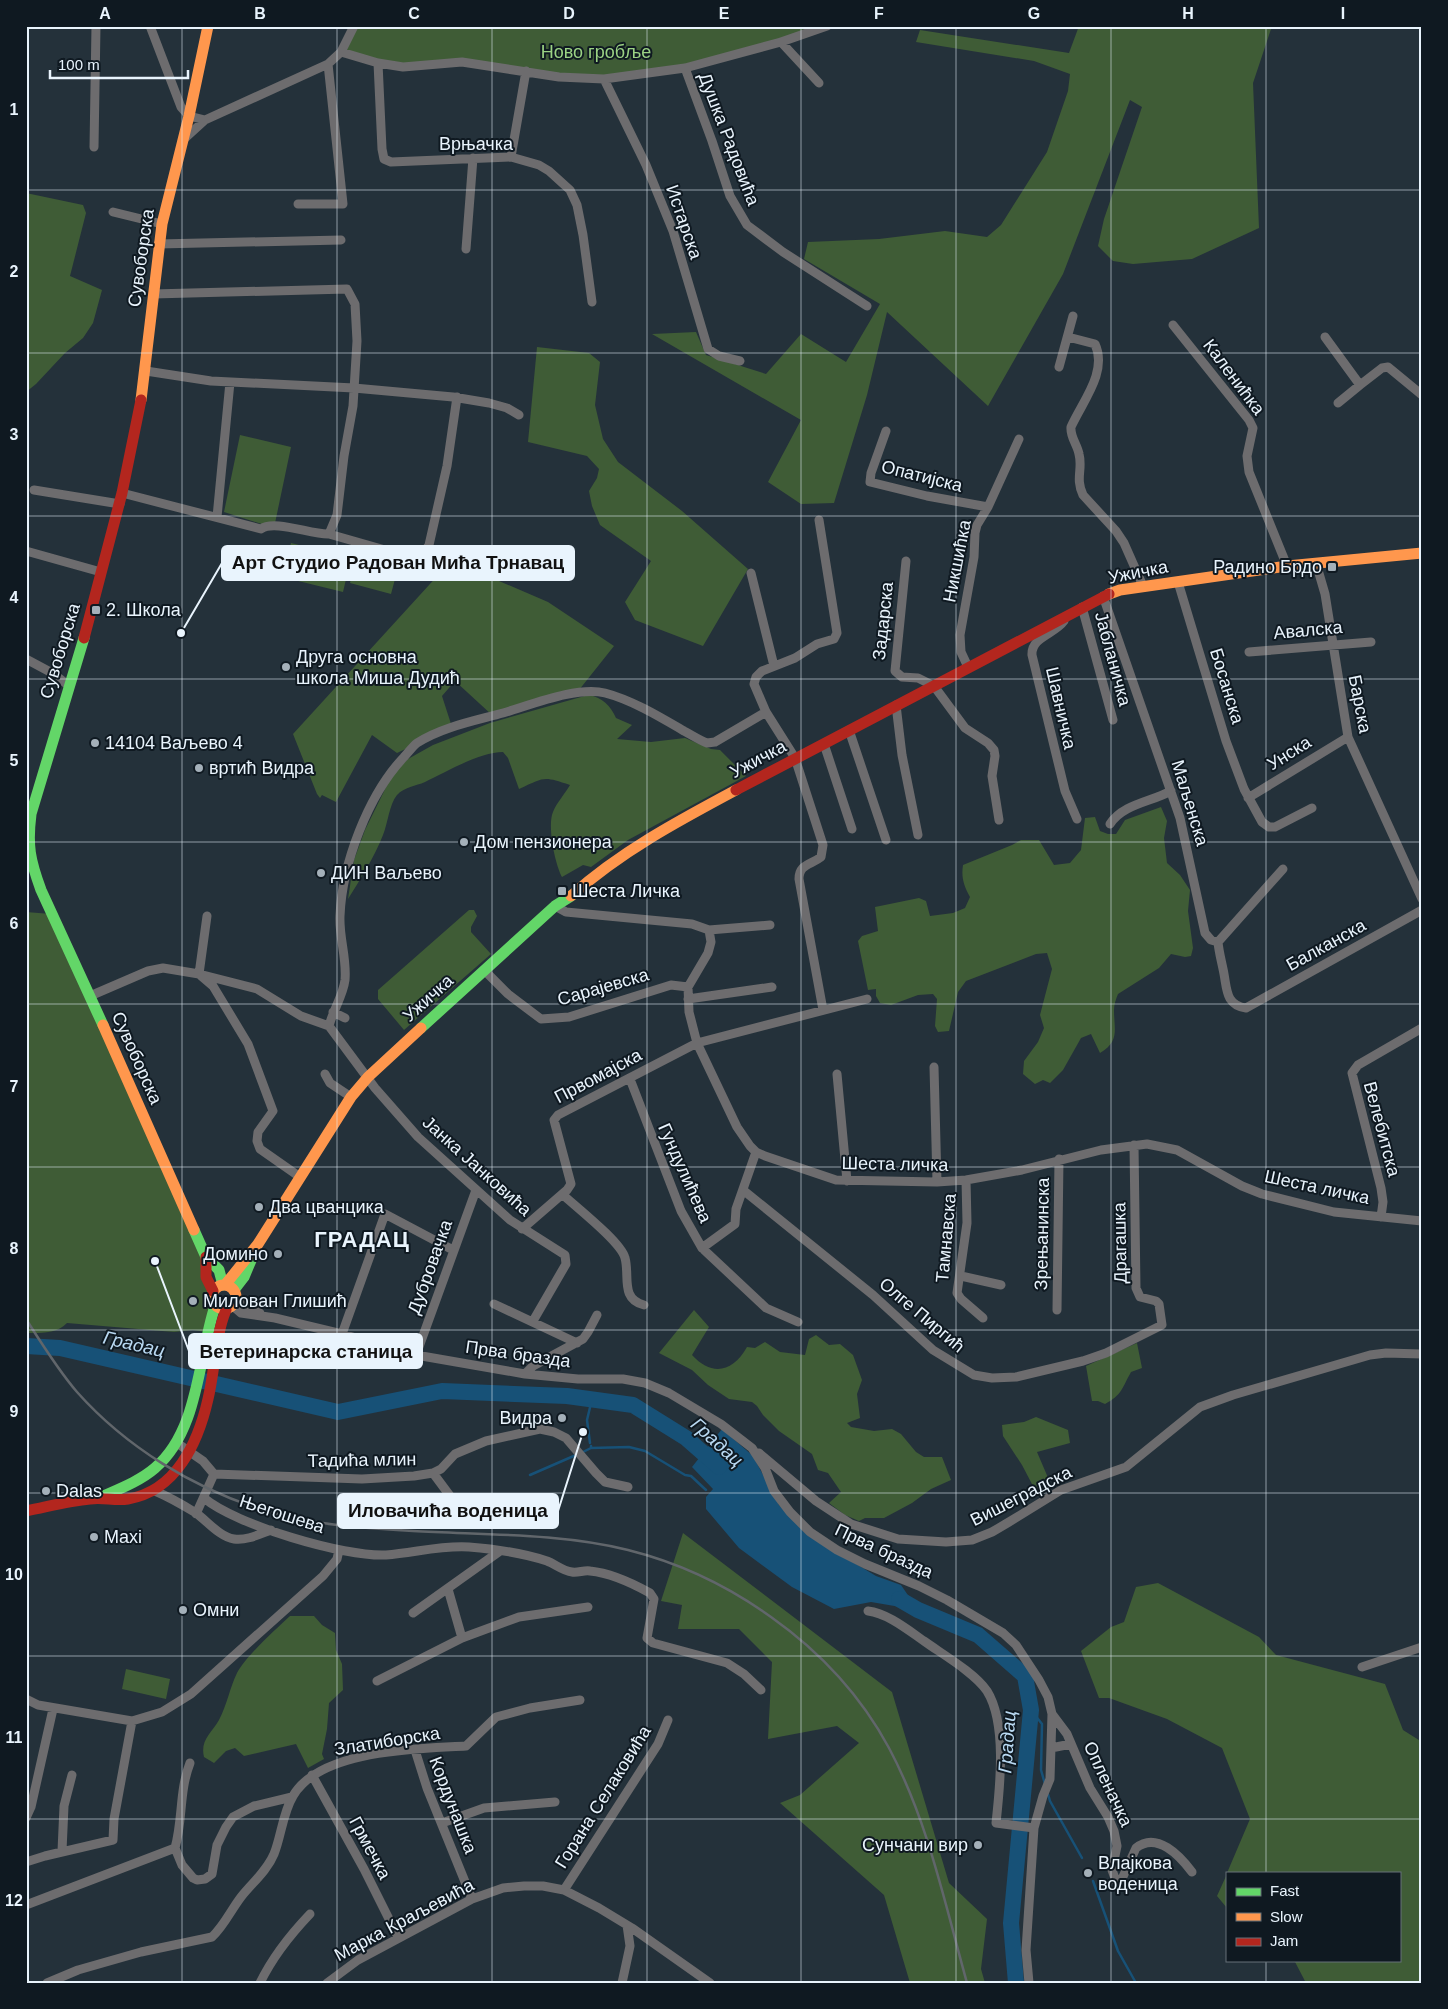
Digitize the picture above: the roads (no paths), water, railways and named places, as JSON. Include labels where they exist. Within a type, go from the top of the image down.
[{"type":"main road","name":"Сувоборска","points":[[208,26],[189,116],[158,244],[146,371],[137,425],[121,499],[31,814],[28,840],[33,867],[41,890],[136,1097],[206,1257],[206,1277],[226,1296]]},
{"type":"main road","name":"Ужичка","points":[[226,1296],[244,1277],[258,1244],[351,1097],[368,1077],[555,906],[570,897],[590,878],[630,850],[795,758],[1103,596],[1120,590],[1143,586],[1287,566],[1422,552]]},
{"type":"main road","points":[[100,1498],[137,1480],[156,1467],[177,1443],[185,1430],[192,1404],[206,1332],[226,1296]]},
{"type":"main road","points":[[26,1511],[100,1498],[127,1500],[155,1491],[171,1477],[191,1451],[201,1428],[207,1406],[226,1296]]},
{"type":"street","points":[[94,147],[96,26]]},
{"type":"street","points":[[150,26],[181,107],[189,116],[205,120]]},
{"type":"street","points":[[183,141],[205,120],[328,64],[341,52],[354,26]]},
{"type":"street","points":[[341,52],[378,63],[403,67],[462,62],[559,77],[604,79],[685,68],[781,42],[827,26]]},
{"type":"street","points":[[781,42],[819,83]]},
{"type":"street","name":"Врњачка","points":[[378,63],[384,159],[391,162],[511,157],[539,165],[549,171],[559,178],[574,197],[582,228],[592,302]]},
{"type":"street","points":[[298,204],[342,204],[328,64]]},
{"type":"street","name":"Душка Радовића","points":[[685,68],[712,140],[730,196],[747,225],[783,252],[867,306]]},
{"type":"street","points":[[511,157],[526,71]]},
{"type":"street","name":"Истарска","points":[[604,79],[646,165],[673,231],[708,349],[719,356],[740,360]]},
{"type":"street","points":[[466,249],[473,158]]},
{"type":"street","points":[[113,212],[162,224]]},
{"type":"street","points":[[158,244],[341,240]]},
{"type":"street","points":[[153,294],[347,289],[355,304],[357,341],[353,406],[344,456],[337,515],[329,534]]},
{"type":"street","points":[[1059,367],[1073,316]]},
{"type":"street","name":"Каленићка","points":[[1173,325],[1250,420],[1253,428],[1247,456],[1249,472],[1287,566]]},
{"type":"street","points":[[1068,337],[1095,344],[1100,362],[1091,388],[1071,427],[1071,434],[1080,458],[1078,477],[1080,490],[1116,531],[1143,586]]},
{"type":"street","points":[[1325,337],[1360,385]]},
{"type":"street","points":[[1338,403],[1382,368],[1388,367],[1422,395]]},
{"type":"street","points":[[146,371],[211,381],[354,388],[457,397],[507,408],[519,415]]},
{"type":"street","points":[[217,517],[230,382]]},
{"type":"street","points":[[34,490],[121,499],[217,517],[262,529],[271,524],[321,535],[329,534],[413,558],[418,557],[426,551],[429,545],[446,466],[457,397]]},
{"type":"street","name":"Опатијска","points":[[886,431],[871,473],[870,482],[988,508]]},
{"type":"street","name":"Никшићка","points":[[968,666],[961,652],[963,614],[974,558],[977,525],[988,508],[1019,439]]},
{"type":"street","points":[[819,520],[837,633],[834,639],[817,644],[795,658],[762,671],[754,680],[755,688],[766,712],[795,758],[823,845],[820,857],[804,866],[799,874],[823,1010]]},
{"type":"street","points":[[26,551],[101,572]]},
{"type":"street","name":"Задарска","points":[[906,561],[895,671],[902,678],[918,678],[934,686]]},
{"type":"street","name":"Барска","points":[[1316,563],[1325,594],[1348,736],[1422,899]]},
{"type":"street","points":[[751,573],[774,666]]},
{"type":"street","name":"Босанска","points":[[1178,582],[1226,741],[1248,798],[1262,822],[1269,827],[1275,827],[1312,808]]},
{"type":"street","name":"Маљенска","points":[[1103,596],[1171,791],[1186,842],[1205,933],[1211,940],[1218,942]]},
{"type":"street","name":"Јабланичка","points":[[1082,607],[1113,720]]},
{"type":"street","name":"Шавничка","points":[[1064,616],[1061,624],[1033,646],[1032,655],[1065,791],[1077,819]]},
{"type":"street","name":"Авалска","points":[[1249,652],[1371,642]]},
{"type":"street","points":[[26,659],[54,674],[69,686]]},
{"type":"street","points":[[934,686],[965,728],[988,743],[994,750],[992,776],[999,820]]},
{"type":"street","points":[[90,996],[156,969],[199,974],[257,989],[301,1016],[329,1026],[345,982],[346,960],[340,930],[340,915],[342,892],[347,870],[356,842],[373,802],[392,769],[416,744],[452,727],[580,691],[606,693],[624,700],[707,743],[715,742],[766,712]]},
{"type":"street","points":[[896,705],[902,755],[918,835]]},
{"type":"street","points":[[849,730],[886,840]]},
{"type":"street","name":"Унска","points":[[1248,798],[1348,736]]},
{"type":"street","points":[[824,744],[852,829]]},
{"type":"street","points":[[1110,824],[1122,811],[1151,801],[1171,791]]},
{"type":"street","points":[[1218,942],[1284,869]]},
{"type":"street","points":[[555,906],[566,912],[692,924],[709,930],[770,925]]},
{"type":"street","name":"Балканска","points":[[1218,942],[1224,985],[1229,998],[1234,1004],[1246,1008],[1422,910]]},
{"type":"street","points":[[199,974],[207,916]]},
{"type":"street","points":[[702,1248],[733,1227],[736,1219],[736,1209],[756,1152],[737,1127],[697,1043],[689,1012],[688,987],[708,953],[711,942],[709,930]]},
{"type":"street","name":"Сарајевска","points":[[485,971],[508,994],[541,1019],[569,1017],[671,985],[688,987]]},
{"type":"street","points":[[199,974],[213,986],[248,1044],[270,1102],[273,1111],[258,1132],[257,1141],[260,1149],[300,1177]]},
{"type":"street","points":[[688,1000],[772,987]]},
{"type":"street","name":"Првомајска","points":[[562,1194],[571,1184],[554,1120],[558,1115],[697,1043],[868,999]]},
{"type":"street","points":[[333,1012],[345,1018]]},
{"type":"street","name":"Јанка Јанковића","points":[[329,1026],[375,1088],[418,1136],[510,1220],[565,1255],[566,1264],[532,1321]]},
{"type":"street","name":"Велебитска","points":[[1381,1217],[1381,1188],[1352,1073],[1358,1065],[1422,1028]]},
{"type":"street","points":[[934,1067],[937,1182]]},
{"type":"street","points":[[325,1074],[330,1083],[351,1097]]},
{"type":"street","points":[[837,1074],[848,1180]]},
{"type":"street","name":"Гундулићева","points":[[630,1079],[681,1211],[702,1248],[766,1308],[798,1322]]},
{"type":"street","name":"Шеста личка","points":[[756,1152],[824,1177],[848,1180],[937,1182],[966,1180],[1022,1170],[1059,1159],[1147,1144],[1177,1150],[1242,1186],[1262,1194],[1334,1212],[1422,1221]]},
{"type":"street","name":"Драгашка","points":[[1134,1145],[1136,1288],[1140,1297],[1156,1301],[1159,1304],[1162,1325]]},
{"type":"street","name":"Зрењанинска","points":[[1057,1310],[1059,1159]]},
{"type":"street","name":"Тамнавска","points":[[966,1180],[967,1223],[958,1292],[959,1296],[983,1318]]},
{"type":"street","name":"Дубровачка","points":[[416,1355],[476,1190]]},
{"type":"street","name":"Олге Пиргић","points":[[743,1190],[873,1295],[934,1350],[974,1375],[992,1378],[1016,1377],[1083,1361],[1106,1353],[1162,1325]]},
{"type":"street","points":[[522,1229],[562,1194],[617,1245],[626,1259],[628,1292],[637,1304],[644,1305]]},
{"type":"street","points":[[342,1334],[385,1214],[453,1250]]},
{"type":"street","points":[[961,1276],[1001,1285]]},
{"type":"street","name":"Прва бразда","points":[[226,1296],[241,1313],[265,1316],[342,1334],[416,1355],[525,1374],[578,1379],[623,1379],[645,1383],[669,1394],[721,1424],[752,1448],[765,1468],[774,1492],[810,1532],[858,1561],[948,1600],[1003,1633],[1016,1645],[1039,1680],[1048,1697],[1052,1714],[1051,1773],[1049,1783],[1031,1828],[1026,1950],[1029,1983]]},
{"type":"street","points":[[494,1304],[577,1343]]},
{"type":"street","points":[[525,1374],[533,1366],[577,1343],[588,1332],[597,1315]]},
{"type":"street","name":"Вишеградска","points":[[752,1448],[816,1501],[850,1524],[898,1539],[946,1542],[972,1540],[998,1529],[1061,1490],[1126,1467],[1200,1407],[1233,1395],[1370,1355],[1386,1353],[1422,1354]]},
{"type":"street","name":"Тадића млин","points":[[214,1474],[362,1479],[395,1478],[433,1473],[441,1469],[455,1454],[486,1441],[540,1429],[554,1432],[566,1438],[605,1482],[628,1487]]},
{"type":"street","points":[[177,1443],[203,1460],[214,1474],[196,1514]]},
{"type":"street","points":[[433,1473],[445,1486],[462,1512],[485,1520]]},
{"type":"street","points":[[155,1491],[170,1498],[235,1540],[254,1537],[271,1530]]},
{"type":"street","name":"Његошева","points":[[204,1498],[215,1507],[235,1517],[271,1530],[339,1550],[386,1555],[442,1547],[469,1547],[500,1551],[549,1562],[571,1572],[590,1570],[614,1576],[650,1593],[654,1599],[647,1638],[652,1644],[727,1663],[744,1674],[761,1690]]},
{"type":"street","points":[[26,1699],[38,1706],[132,1721],[151,1717],[162,1712],[191,1694],[323,1576],[337,1559],[339,1550]]},
{"type":"street","points":[[413,1613],[500,1551]]},
{"type":"street","points":[[448,1589],[462,1638]]},
{"type":"street","points":[[378,1681],[462,1638],[519,1618],[588,1607]]},
{"type":"street","points":[[868,1611],[875,1612],[891,1621],[961,1666],[987,1691],[998,1719],[1001,1763],[996,1823],[1031,1828]]},
{"type":"street","points":[[1362,1667],[1422,1647]]},
{"type":"street","name":"Златиборска","points":[[47,1983],[78,1970],[141,1952],[212,1937],[272,1859],[292,1797],[312,1776],[333,1764],[350,1759],[415,1750],[466,1746],[496,1717],[530,1708],[580,1700]]},
{"type":"street","points":[[26,1818],[31,1806],[53,1709]]},
{"type":"street","name":"Опленачка","points":[[1052,1714],[1059,1721],[1090,1788],[1108,1817],[1114,1831],[1117,1846],[1112,1870],[1116,1881],[1121,1880],[1136,1848],[1149,1843],[1170,1848],[1192,1872]]},
{"type":"street","name":"Горана Селаковића","points":[[564,1890],[658,1744],[668,1720]]},
{"type":"street","points":[[26,1862],[62,1851],[113,1840],[114,1819],[132,1721]]},
{"type":"street","points":[[1051,1748],[1071,1744]]},
{"type":"street","name":"Кордунашка","points":[[415,1750],[427,1788],[472,1899]]},
{"type":"street","points":[[190,1763],[185,1776],[180,1825],[175,1848],[182,1865],[192,1878],[200,1880],[212,1874],[217,1845],[233,1817],[254,1806],[292,1797]]},
{"type":"street","points":[[62,1851],[64,1806],[72,1775]]},
{"type":"street","name":"Грмечка","points":[[312,1776],[364,1869],[398,1937]]},
{"type":"street","points":[[442,1823],[484,1808],[555,1802]]},
{"type":"street","points":[[26,1905],[175,1848]]},
{"type":"street","name":"Марка Краљевића","points":[[327,1983],[348,1966],[398,1937],[472,1899],[503,1888],[524,1886],[543,1886],[564,1890],[599,1908],[627,1925],[710,1983]]},
{"type":"street","points":[[260,1983],[282,1946],[310,1914]]},
{"type":"street","points":[[622,1983],[630,1946],[627,1925]]},
{"type":"water","points":[[722,1429],[753,1456],[779,1505],[805,1533],[876,1576],[901,1585],[918,1610],[871,1602],[834,1609],[792,1587],[739,1548],[706,1509],[706,1497],[713,1489],[692,1467]]},
{"type":"waterway","name":"Градац","points":[[26,1346],[60,1348],[338,1412],[442,1391],[567,1396],[633,1405],[686,1438],[719,1467]]},
{"type":"waterway","points":[[590,1443],[587,1420],[592,1399]]},
{"type":"waterway","points":[[591,1446],[591,1448],[629,1447],[645,1451],[685,1475],[691,1476],[706,1490]]},
{"type":"waterway","points":[[581,1453],[591,1448]]},
{"type":"waterway","points":[[530,1475],[576,1455]]},
{"type":"waterway","name":"Градац","points":[[899,1599],[918,1610],[978,1635],[1025,1676],[1031,1710],[1011,1923],[1016,1983]]},
{"type":"waterway","points":[[1031,1710],[1042,1724],[1041,1770],[1045,1784]]},
{"type":"waterway","points":[[1047,1791],[1050,1801],[1082,1858]]},
{"type":"waterway","points":[[1093,1881],[1118,1951],[1136,1983]]},
{"type":"railway","points":[[26,1319],[70,1384],[117,1431],[162,1463],[211,1490],[237,1501],[281,1515],[337,1525],[375,1529],[494,1534],[576,1540],[602,1544],[647,1555],[685,1569],[738,1595],[771,1617],[806,1644],[837,1676],[866,1710],[889,1748],[915,1804],[925,1834],[967,1983]]},
{"type":"place","name":"Радино Брдо","points":[[1332,567]]},
{"type":"place","name":"2. Школа","points":[[96,610]]},
{"type":"place","name":"Арт Студио Радован Мића Трнавац","points":[[181,633]]},
{"type":"place","name":"Друга основна школа Миша Дудић","points":[[286,667]]},
{"type":"place","name":"14104 Ваљево 4","points":[[95,743]]},
{"type":"place","name":"вртић Видра","points":[[199,768]]},
{"type":"place","name":"Дом пензионера","points":[[464,842]]},
{"type":"place","name":"ДИН Ваљево","points":[[321,873]]},
{"type":"place","name":"Шеста Личка","points":[[562,891]]},
{"type":"place","name":"Два цванцика","points":[[259,1207]]},
{"type":"place","name":"Домино","points":[[278,1254]]},
{"type":"place","name":"Ветеринарска станица","points":[[155,1261]]},
{"type":"place","name":"Милован Глишић","points":[[193,1301]]},
{"type":"place","name":"Видра","points":[[562,1418]]},
{"type":"place","name":"Иловачића воденица","points":[[583,1432]]},
{"type":"place","name":"Dalas","points":[[46,1491]]},
{"type":"place","name":"Maxi","points":[[94,1537]]},
{"type":"place","name":"Омни","points":[[183,1610]]},
{"type":"place","name":"Сунчани вир","points":[[978,1845]]},
{"type":"place","name":"Влајкова воденица","points":[[1088,1873]]},
{"type":"district","name":"ГРАДАЦ","points":[[362,1239]]},
{"type":"park label","name":"Ново гробље","points":[[596,52]]}]
